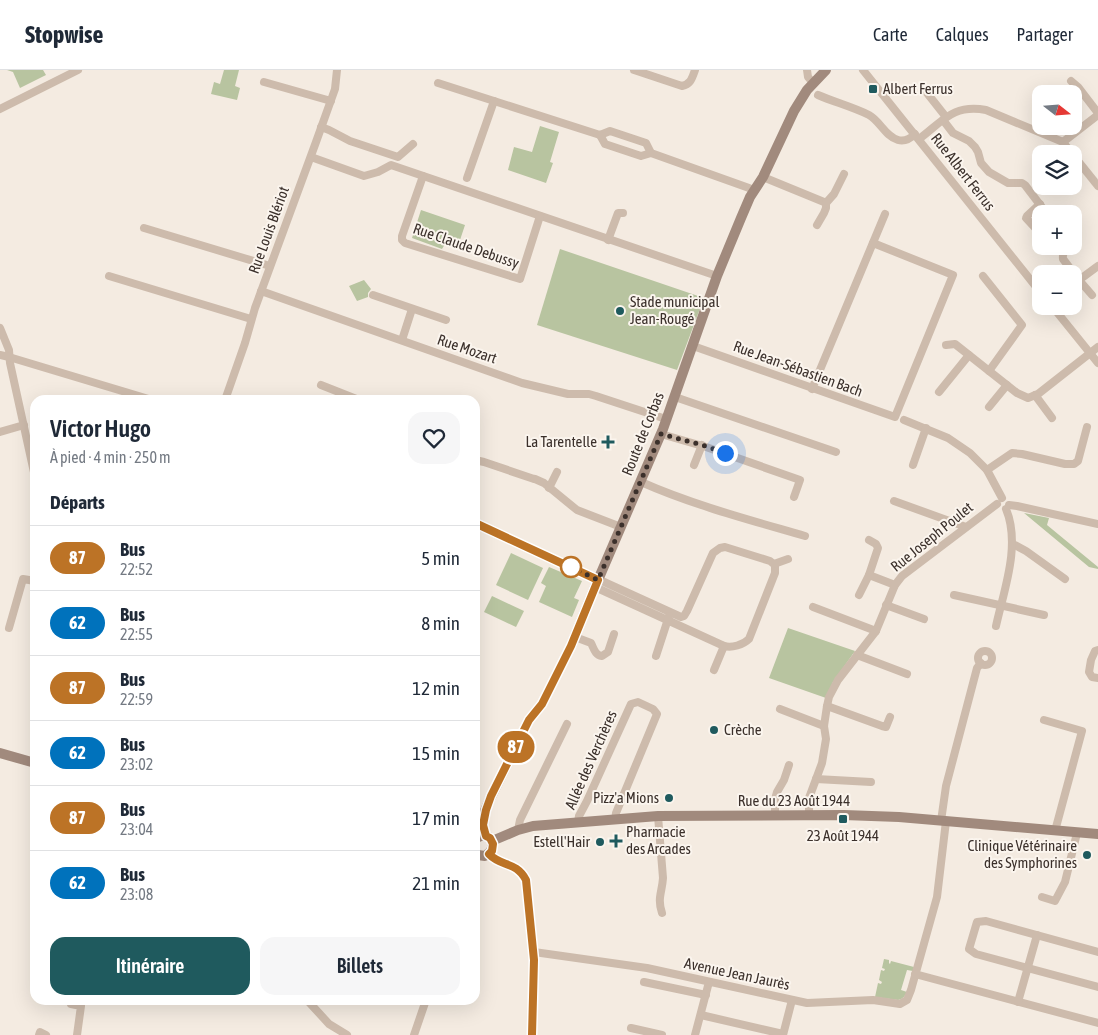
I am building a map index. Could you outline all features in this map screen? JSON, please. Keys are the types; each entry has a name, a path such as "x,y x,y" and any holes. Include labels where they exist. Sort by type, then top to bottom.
{"street":[{"path":"0,109 78,70"},
{"name":"Rue Louis Blériot","path":"227,395 245,343 251,319 331,101 335,89 337,70"},
{"path":"634,70 682,86 690,83 695,70"},
{"path":"807,70 808,77 813,83"},
{"name":"Route de Corbas","path":"480,823 491,796 529,720 542,704 575,637 661,434 717,276 750,197 763,177 801,99 826,70"},
{"name":"Rue Albert Ferrus","path":"863,70 1032,282"},
{"path":"1063,142 1098,114 1078,87 1071,81"},
{"path":"264,82 331,101"},
{"path":"438,83 600,135 610,131 646,143 652,153"},
{"path":"927,93 953,133 969,141 975,147 981,163 989,172 1008,183 1022,183 1040,204"},
{"path":"818,95 870,116 888,135 904,141 917,136 953,112 979,109 986,110 1063,142 1065,145"},
{"path":"467,178 494,101"},
{"path":"321,127 350,141 398,157 413,144"},
{"path":"600,135 605,144 641,156 652,153 754,191"},
{"path":"311,157 364,176 378,172 391,165 717,276"},
{"path":"1082,166 1098,186"},
{"path":"818,225 826,208 826,203 834,194 844,174"},
{"name":"Rue Claude Debussy","path":"423,176 402,236 402,240 405,243 520,280 540,216"},
{"path":"763,177 826,203"},
{"path":"1032,211 1026,218 1032,224"},
{"path":"608,240 618,213 623,213"},
{"path":"812,389 885,214"},
{"path":"144,228 270,266"},
{"name":"Rue Jean-Sébastien Bach","path":"693,346 895,417 953,275 873,242"},
{"path":"1082,278 1098,266"},
{"path":"109,276 251,319"},
{"path":"983,276 1022,326 989,371"},
{"path":"1082,283 1092,295"},
{"name":"Rue Mozart","path":"261,291 522,382 568,394 590,394 666,419"},
{"path":"373,295 446,320"},
{"path":"402,340 412,309"},
{"path":"1059,315 1098,364"},
{"path":"0,328 9,350 30,453"},
{"path":"946,345 955,344 1017,393 1028,398 1038,394 1098,347"},
{"path":"0,355 135,395"},
{"path":"939,392 969,355"},
{"path":"321,385 345,395"},
{"path":"989,407 1007,385"},
{"path":"1035,396 1052,418"},
{"path":"675,397 836,452"},
{"path":"904,420 948,438 970,453 987,470 1001,509 1017,506 1098,524"},
{"path":"0,432 24,425"},
{"path":"987,470 1012,453 1064,464 1074,464 1078,461 1087,427"},
{"path":"913,465 926,428"},
{"path":"661,434 702,445 800,480 794,497"},
{"path":"694,465 702,445"},
{"path":"480,461 544,483 578,510 621,527"},
{"path":"550,488 557,472"},
{"path":"641,482 687,500 805,536"},
{"path":"894,501 966,527"},
{"name":"Rue Joseph Poulet","path":"809,815 809,798 822,763 826,740 824,726 827,706 833,688 876,631 895,585 902,576 999,501"},
{"path":"996,626 1013,544 1008,507"},
{"path":"480,526 596,584 669,616 728,647 743,644 749,640 774,573 774,564 770,561 720,548 713,553 686,615 681,617 669,616"},
{"path":"859,595 869,575 878,548 876,544 869,540"},
{"path":"1013,544 1065,579"},
{"path":"774,564 788,559"},
{"path":"869,575 895,585"},
{"path":"9,628 23,579 30,580"},
{"path":"954,595 1044,615"},
{"path":"886,605 924,620"},
{"path":"813,607 876,631"},
{"path":"656,656 669,616"},
{"path":"575,637 591,643 598,656 602,656 608,652 614,634"},
{"path":"714,670 724,646"},
{"path":"1098,650 1095,651 1091,660 1089,672 1092,677 1098,678"},
{"path":"857,655 907,674"},
{"name":"Avenue Jean Jaurès","path":"534,952 647,968 807,1003 873,1000 900,1004 907,1000 937,898 948,778 977,668 981,663"},
{"name":"Allée des Verchères","path":"578,822 578,816 587,801 631,704 638,702 653,709 657,714 616,813 615,820"},
{"path":"827,706 886,727 890,717"},
{"path":"780,709 824,726"},
{"path":"1044,720 1082,731 1055,831"},
{"path":"518,830 520,820 568,724"},
{"path":"0,753 30,762"},
{"path":"775,816 777,792 784,780 788,765"},
{"path":"816,779 870,782"},
{"name":"Route de Corbas","path":"480,854 493,848 483,825 486,810"},
{"name":"Rue du 23 Août 1944","path":"480,836 489,839 533,826 658,816 809,815 899,817 1098,834"},
{"path":"658,816 662,886 658,901 662,913"},
{"path":"1042,897 1055,901 1064,882 1077,833"},
{"path":"480,855 514,867 521,872 526,880 534,952 532,1035"},
{"path":"1097,949 986,921 977,922 969,948 976,954 1098,987"},
{"path":"1018,1002 1037,935"},
{"path":"915,974 1098,1023"},
{"path":"644,982 706,995"},
{"path":"695,1035 709,982"},
{"path":"701,1015 783,1035 792,1000"},
{"path":"76,1005 82,1006 77,1035"},
{"path":"311,1005 328,1024 347,1035"},
{"path":"414,1035 424,1005"},
{"path":"631,1028 662,1035"},
{"path":"39,1035 40,1032 46,1035"}],"green space":[{"path":"7,70 43,70 46,75 20,88 13,72"},
{"path":"224,70 239,70 235,86 240,88 237,100 211,94 214,82 220,84"},
{"path":"540,126 559,132 550,162 553,163 546,183 508,170 514,147 532,152"},
{"path":"421,210 465,225 457,249 445,244 442,249 412,238"},
{"name":"Stade municipal Jean-Rougé","path":"560,249 704,298 677,370 537,325"},
{"path":"364,280 371,289 368,297 357,301 349,286"},
{"path":"1024,513 1049,518 1047,525 1098,567 1098,569 1089,567"},
{"path":"511,553 543,568 528,600 496,585"},
{"path":"549,567 582,581 574,598 579,600 572,617 539,602 546,586 541,583"},
{"path":"492,596 524,611 516,627 484,612"},
{"path":"788,628 855,651 833,682 826,698 769,678"},
{"path":"884,959 889,960 890,964 891,961 914,967 913,971 907,970 901,990 907,992 900,1000 875,997 878,983 881,984 882,982 879,980 881,970 884,971 885,969 882,968"}],"bus line":[{"name":"87","path":"480,525 598,580 571,646 542,704 529,720 491,796 483,819 486,836 492,840 493,844 492,851 489,854 496,861 510,865 521,872 528,886 534,960 534,1019 532,1035"}],"place":[{"name":"Albert Ferrus","path":"873,89"},
{"name":"Stade municipal Jean-Rougé","path":"620,311"},
{"name":"La Tarentelle","path":"608,442"},
{"name":"Crèche","path":"714,730"},
{"name":"Pizz'a Mions","path":"669,798"},
{"name":"23 Août 1944","path":"843,819"},
{"name":"Pharmacie des Arcades","path":"616,841"},
{"name":"Estell'Hair","path":"600,842"},
{"name":"Clinique Vétérinaire des Symphorines","path":"1087,855"}],"route":[{"path":"571,567 598,580 661,434 725,453"}]}
